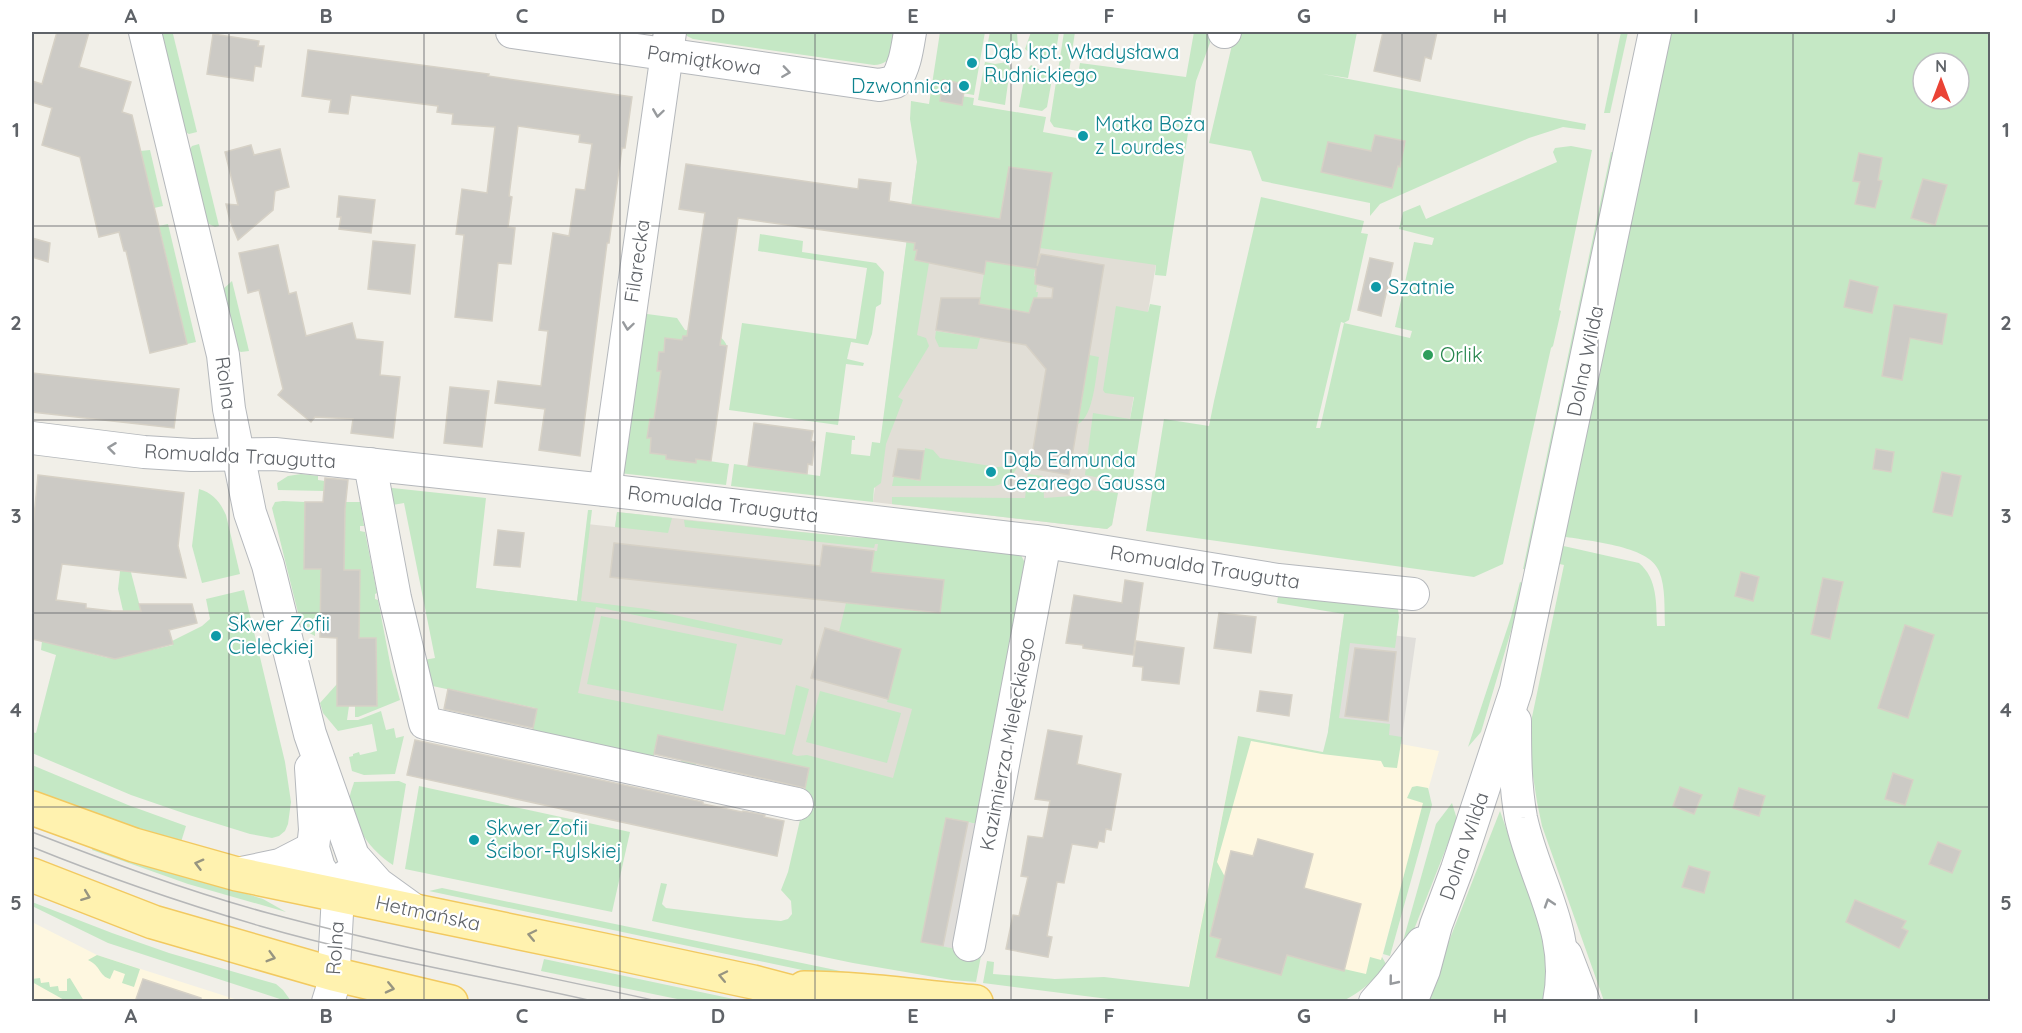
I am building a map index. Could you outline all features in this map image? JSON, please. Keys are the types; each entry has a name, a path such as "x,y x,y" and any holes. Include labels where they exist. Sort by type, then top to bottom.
{"main road":[{"name":"Hetmańska","path":"32,808 134,845 237,874 780,988 829,1002"},
{"path":"32,874 331,988 451,1002"},
{"path":"780,988 840,988 976,1002"}],"street":[{"name":"Rolna","path":"146,32 223,355 229,409 250,513 268,566 310,734 353,856 378,884 414,910"},
{"name":"Pamiątkowa","path":"513,32 668,43 879,85 895,82 902,71 910,32"},
{"name":"Dolna Wilda","path":"1411,1002 1424,970 1436,925 1457,869 1516,690 1655,32"},
{"name":"Filarecka","path":"605,490 668,43"},
{"name":"Romualda Traugutta","path":"32,438 144,452 192,455 275,454 605,490 1045,542 1278,580 1413,594"},
{"path":"370,464 395,598 425,723 797,804"},
{"name":"Kazimierza Mielęckiego","path":"969,945 1045,542"},
{"name":"Dolna Wilda","path":"1516,690 1515,771 1521,819 1559,935 1562,979 1559,1002"},
{"name":"Rolna","path":"310,734 315,830 313,848 319,868 338,895"},
{"path":"237,874 280,865 313,848"},
{"name":"Rolna","path":"331,988 338,895 353,856"},
{"path":"1375,1002 1436,925"},
{"path":"1559,935 1584,1002"}],"shaded area":[{"path":"917,162 1173,164 1112,525 1107,529 873,502"},
{"path":"617,512 849,537 1012,570 969,792 700,745 465,692 476,588 577,601 587,524 615,527"},
{"path":"1342,629 1416,638 1401,744 1328,732"},
{"path":"1238,736 1323,752 1401,744 1439,751 1373,983 1290,1002 1188,989"},
{"path":"946,818 983,825 959,950 921,942"},
{"path":"32,922 97,955 241,1001 32,1001"}],"green space":[{"path":"160,32 173,34 197,132 189,134 183,131"},
{"path":"684,32 897,32 892,54 885,62 874,65 693,39"},
{"path":"940,32 985,32 974,95 962,93 965,83 948,83 944,80 940,101 957,102 961,105 961,96 974,98 973,105 1046,117 1043,132 1082,139 1085,136 1084,132 1054,127 1050,121 1056,82 1076,85 1080,63 1186,77 1194,32 1214,32 1196,81 1166,276 1155,275 1156,265 1040,248 1052,173 1009,167 1000,219 921,206 914,249 917,250 915,260 929,263 917,335 926,338 929,346 898,397 903,400 886,444 881,483 874,488 873,502 731,486 734,464 820,476 826,432 855,436 855,440 852,440 851,454 870,456 872,442 880,443 917,162 910,119 911,101 929,104"},
{"path":"990,32 1017,32 1018,48 1008,54 997,48 987,47"},
{"path":"1031,32 1059,32 1055,58 1044,56 1032,58 1025,49"},
{"path":"1064,32 1075,32 1068,79 1057,77"},
{"path":"1235,32 1357,32 1348,78 1322,74 1586,124 1585,130 1563,127 1529,138 1380,204 1370,216 1370,203 1262,181 1251,151 1209,143"},
{"path":"1621,32 1628,32 1610,113 1604,113"},
{"path":"1668,32 1990,32 1990,1001 1604,1001 1542,826 1531,763 1532,717 1564,565 1555,563 1559,545 1639,563 1650,576 1653,584 1657,626 1665,626 1664,591 1659,571 1653,562 1630,550 1600,542 1561,536"},
{"path":"985,62 995,64 1007,62 1014,72 1008,83 1005,105 978,100"},
{"path":"1031,65 1042,71 1053,73 1047,107 1042,111 1019,107 1023,85 1021,73"},
{"path":"199,144 219,226 215,227 205,222 188,152 192,146"},
{"path":"1571,146 1592,150 1559,310 1561,311 1503,564 1474,577 1146,531 1164,419 1209,426 1261,197 1364,221 1361,233 1368,234 1349,320 1344,323 1410,338 1412,331 1395,327 1414,242 1432,245 1434,238 1399,229 1403,212 1420,205 1426,219 1557,162 1553,152 1555,148","holes":["1341,322 1344,323 1320,428 1316,428"]},
{"path":"150,150 163,206 154,208 140,151"},
{"path":"1611,152 1616,153 1528,570 1523,569"},
{"path":"168,224 196,342 187,344 159,226"},
{"path":"760,234 803,241 802,252 876,263 884,272 881,304 876,307 868,345 851,342 847,359 864,363 863,366 846,364 838,425 729,410 742,323 856,339 867,268 758,251"},
{"path":"986,261 1035,269 1039,314 979,304"},
{"path":"232,281 249,351 241,352 235,349 221,291"},
{"path":"1150,304 1161,306 1132,484 1085,475 1093,413 1130,419 1134,397 1105,393 1103,390 1116,306 1148,312"},
{"path":"647,314 677,318 685,330 715,334 727,346 712,344 712,340 683,336 682,340 665,338 664,352 659,352 657,370 661,371 654,419 650,419 650,453 666,455 666,459 695,463 696,459 729,464 726,485 619,473 639,323"},
{"path":"936,331 980,338 977,349 939,347 935,338"},
{"path":"1089,355 1099,357 1095,383 1088,413 1078,424"},
{"path":"925,448 933,450 940,458 1017,468 1008,480 994,486 892,486 894,476 920,481"},
{"path":"301,474 318,476 318,480 325,481 324,491 278,490 277,483 288,476"},
{"path":"1028,474 1043,476 1044,498 1072,496 1087,490 1118,493 1112,525 1107,529 892,504 892,497 1025,498"},
{"path":"383,487 486,498 476,588 577,601 588,510 592,510 581,601 647,609 783,639 781,645 596,607 578,693 785,735 796,685 809,689 792,754 807,755 893,778 912,709 887,702 901,649 839,632 846,603 939,613 944,580 871,572 874,551 877,551 878,544 875,544 874,548 685,527 684,520 849,537 891,539 1021,555 1025,563 983,825 946,818 921,942 976,953 992,898 976,982 853,963 652,921 661,883 667,884 662,904 666,908 746,918 781,921 788,919 792,914 791,901 781,890 788,872 806,794 809,768 700,745 695,769 680,766 686,742 658,736 653,760 532,733 536,708 423,684 418,661 435,658 404,503 387,506"},
{"path":"199,489 216,499 226,515 240,574 202,583 192,546"},
{"path":"275,502 305,502 304,569 321,569 320,625 315,626 315,636 302,629 272,508"},
{"path":"345,502 360,502 364,526 360,526 360,531 365,532 377,593 375,599 378,600 391,668 400,700 358,717 355,717 355,706 377,706 376,639 359,638 360,570 344,570"},
{"path":"617,512 672,518 668,533 615,527"},
{"path":"126,553 141,611 124,615 118,589 122,554"},
{"path":"1520,582 1525,584 1481,732 1468,747 1511,617"},
{"path":"1279,589 1397,602 1399,617 1395,648 1350,643 1339,718 1390,724 1389,735 1402,737 1397,768 1384,767 1381,761 1322,754 1251,741 1217,862 1225,877 1210,935 1221,939 1216,957 1281,975 1287,955 1366,974 1370,957 1381,960 1382,957 1386,964 1372,981 1343,1001 1132,1002 983,983 987,961 994,962 993,974 1055,979 1104,977 1189,987 1238,736 1323,752 1328,732 1344,614 1277,603"},
{"name":"Skwer Zofii Cieleckiej","path":"244,590 285,762 291,802 288,824 279,836 272,838 250,834 189,815 131,795 32,753 32,732 36,733 56,655 41,650 42,641 108,658 173,645 172,641 202,626 210,619 206,599"},
{"path":"601,616 737,644 723,711 587,684"},
{"path":"337,684 337,706 349,706 347,720 358,720 381,711 386,730 394,728 396,738 404,736 395,774 364,775 352,771 349,757 359,752 360,755 377,751 372,724 338,731 323,713 320,703"},
{"path":"820,691 901,713 887,763 806,742"},
{"path":"32,765 128,805 186,826 181,842 121,823 32,790"},
{"path":"399,781 406,784 393,865 377,853 364,837 355,819 350,798 354,782"},
{"path":"419,786 630,832 612,912 405,869"},
{"path":"1412,787 1428,788 1432,805 1390,956 1383,954 1423,803 1407,798"},
{"path":"1452,803 1456,823 1413,932 1396,966 1436,824"},
{"path":"1500,811 1549,949 1546,1001 1425,1002"},
{"path":"93,847 263,899 286,912 188,884 92,850"},
{"path":"442,888 891,980 826,975 429,891"},
{"path":"32,902 169,953 276,984 291,1001 108,943 32,906"},
{"path":"97,955 140,969 134,987 122,983 125,974 114,970 110,979 104,976 88,960"},
{"path":"544,959 743,1001 687,1001 541,971"},
{"path":"40,978 41,983 49,982 50,987 58,986 59,991 67,991 67,979 70,978 84,1001 66,1001 32,982 32,979"}],"building":[{"path":"57,32 89,32 79,67 131,82 122,112 132,115 187,344 150,353 126,251 124,251 119,232 99,237 80,157 42,145 52,108 32,102 32,81 42,84"},
{"path":"1383,32 1437,32 1431,59 1425,57 1420,81 1374,71"},
{"path":"213,34 259,41 258,46 264,46 261,67 255,66 253,81 207,74"},
{"path":"308,50 489,74 488,76 632,97 625,148 622,148 609,243 607,243 580,456 539,450 545,409 495,403 498,381 541,386 548,331 539,330 553,233 569,236 576,189 585,190 592,144 579,142 580,135 518,126 509,196 512,197 508,227 515,228 511,264 498,263 492,321 455,317 464,235 456,234 462,189 487,193 495,127 452,124 453,114 437,112 438,106 351,95 348,114 329,112 331,100 302,96"},
{"path":"943,80 965,84 962,105 940,101"},
{"path":"1375,135 1405,141 1400,167 1398,166 1392,188 1321,172 1328,142 1371,151"},
{"path":"251,145 254,155 280,149 289,187 275,191 273,210 238,240 226,204 238,205 225,152"},
{"path":"1859,153 1882,158 1878,180 1882,181 1875,208 1855,204 1860,182 1853,181"},
{"path":"686,164 858,189 859,179 891,183 889,201 1000,219 1009,167 1052,173 1037,266 1041,254 1104,265 1069,475 1030,468 1046,369 1026,345 936,330 941,298 980,298 979,304 1029,313 1034,298 1052,298 1053,288 1035,284 1036,269 986,261 984,274 915,260 917,250 914,250 915,243 738,218 720,345 727,346 711,461 696,459 696,463 666,459 666,455 650,453 651,438 647,438 650,419 654,419 661,371 657,371 659,352 664,352 665,338 682,340 683,336 687,336 705,213 679,209"},
{"path":"1923,179 1947,185 1935,225 1911,218"},
{"path":"339,196 375,200 371,233 339,229 341,217 337,217"},
{"path":"32,238 50,243 48,262 32,257"},
{"path":"373,241 415,245 410,294 368,289"},
{"path":"278,245 289,294 296,292 306,336 352,323 356,339 383,342 380,375 400,377 393,438 351,433 353,419 315,417 311,422 278,395 283,389 259,290 248,293 239,253"},
{"name":"Szatnie","path":"1370,258 1393,263 1381,316 1358,310"},
{"path":"1850,280 1878,287 1872,313 1844,307"},
{"path":"1894,305 1947,314 1942,344 1910,338 1902,380 1882,376"},
{"path":"32,373 179,389 174,428 32,412"},
{"path":"450,387 489,391 482,447 444,443"},
{"path":"754,423 813,431 811,441 815,442 812,465 808,464 807,474 748,466"},
{"path":"898,449 924,451 920,480 893,476"},
{"path":"1876,449 1894,452 1891,472 1873,469"},
{"path":"1942,472 1961,476 1952,516 1933,512"},
{"path":"38,475 184,493 178,546 186,578 62,564 56,600 86,604 86,608 112,611 141,611 139,604 192,604 197,623 169,630 173,644 115,659 32,639 32,538"},
{"path":"325,478 348,480 344,570 360,570 359,638 376,638 377,706 337,706 337,638 320,637 321,569 304,569 305,502 323,502"},
{"path":"498,530 524,533 520,567 494,565"},
{"path":"614,543 820,566 823,545 874,551 871,572 944,580 940,613 610,577"},
{"path":"1741,572 1759,577 1753,601 1735,596"},
{"path":"1823,578 1843,582 1830,639 1811,634"},
{"path":"1125,580 1143,583 1133,655 1083,648 1083,645 1066,643 1074,595 1122,603"},
{"path":"1219,613 1256,617 1251,653 1214,648"},
{"path":"1905,625 1934,635 1908,718 1878,708"},
{"path":"825,628 901,649 888,699 811,678"},
{"path":"1136,641 1184,648 1179,684 1142,680 1143,667 1133,666"},
{"path":"1355,648 1396,652 1388,721 1345,716"},
{"path":"448,689 537,709 533,728 444,709"},
{"path":"1260,691 1292,695 1289,716 1257,711"},
{"path":"1048,730 1082,736 1077,764 1121,774 1111,830 1106,829 1104,842 1099,841 1097,848 1072,844 1064,883 1057,882 1047,936 1052,937 1048,957 1006,949 1013,915 1019,916 1028,877 1021,876 1028,836 1043,838 1050,801 1035,799"},
{"path":"658,735 809,768 805,788 654,754"},
{"path":"415,740 784,821 777,856 407,775"},
{"path":"1893,773 1913,780 1905,805 1885,799"},
{"path":"1680,787 1702,795 1694,814 1673,806"},
{"path":"1739,788 1765,796 1759,816 1733,808"},
{"path":"946,818 968,822 943,946 921,942"},
{"path":"1258,839 1313,854 1304,888 1361,904 1344,971 1287,955 1281,975 1216,957 1221,939 1210,936 1231,851 1253,856"},
{"path":"1938,842 1961,851 1952,873 1929,864"},
{"path":"1689,866 1710,872 1704,893 1682,887"},
{"path":"1855,900 1906,921 1902,928 1908,931 1899,948 1846,922"},
{"path":"143,979 201,998 201,1002 135,1002"}],"tram line":[{"path":"32,832 148,876 268,913 415,949 662,1002"},
{"path":"32,847 173,899 260,926 385,957 597,1002"}],"place":[{"name":"Dąb kpt. Władysława Rudnickiego","path":"972,63"},
{"name":"Dzwonnica","path":"964,86"},
{"name":"Matka Boża z Lourdes","path":"1083,136"},
{"name":"Szatnie","path":"1376,287"},
{"name":"Orlik","path":"1428,355"},
{"name":"Dąb Edmunda Cezarego Gaussa","path":"991,472"},
{"name":"Skwer Zofii Cieleckiej","path":"216,636"},
{"name":"Skwer Zofii Ścibor-Rylskiej","path":"474,840"}]}
